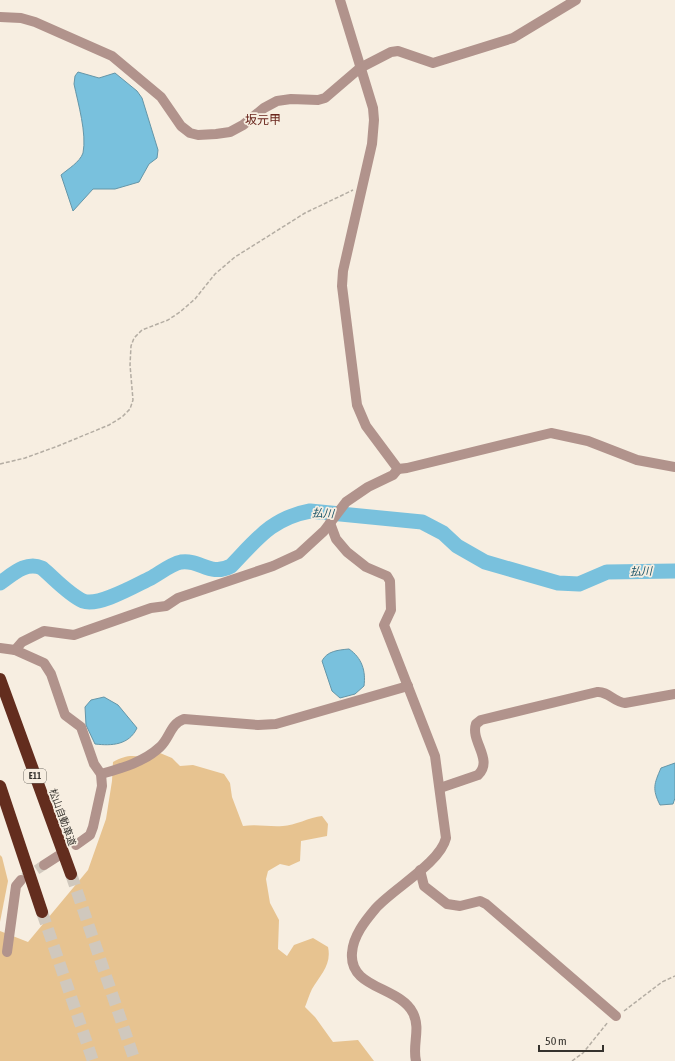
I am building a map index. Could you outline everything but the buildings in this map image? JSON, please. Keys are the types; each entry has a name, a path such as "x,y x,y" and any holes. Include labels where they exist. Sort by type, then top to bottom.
{"highway":[{"name":"松山自動車道","path":"0,679 71,874"},
{"path":"0,786 42,912"}],"street":[{"path":"340,0 373,108 374,120 372,144 343,271 342,286 344,310 357,405 361,417 398,469"},
{"path":"0,17 22,18 35,22 112,56 161,97 181,126 190,133 198,135 230,132 243,125 264,108 278,101 291,99 318,100 325,98 360,68 391,52 398,51 433,63 505,41 520,35 576,0"},
{"path":"15,650 22,642 44,631 74,635 151,608 166,606 178,598 273,566 299,554 314,541 346,502 368,487 393,475 398,469 551,433 588,441 637,460 675,466"},
{"path":"330,522 336,539 350,555 366,567 387,576 390,580 391,610 384,625 435,756 446,838 444,846 420,870 377,907 364,922 354,942 351,959 356,974 400,999 414,1014 417,1034 414,1045 416,1061"},
{"path":"1,649 15,650 44,663 51,674 65,715 81,727 94,764 101,774 102,786 93,827 90,835 76,845"},
{"path":"101,774 128,766 149,755 161,746 175,725 184,719 258,725 276,724 408,686"},
{"path":"440,788 478,775 482,772 484,763 483,756 475,730 477,722 481,720 597,692 601,692 625,703 675,694"},
{"path":"44,865 58,856"},
{"path":"420,870 424,886 442,901 452,906 480,901 486,904 616,1016"},
{"path":"7,952 16,886 21,880"}],"path":[{"path":"0,464 25,458 51,449 109,425 122,417 130,409 133,400 130,365 131,346 134,338 142,330 168,320 180,312 195,299 215,274 235,257 305,214 362,185"}],"shaded area":[{"path":"160,753 172,758 180,766 193,765 224,774 230,783 232,797 243,826 287,826 322,816 328,824 327,836 301,841 300,861 289,866 280,864 268,871 266,879 270,903 279,920 278,949 287,956 294,945 313,938 328,947 329,953 327,965 312,989 305,1007 315,1017 333,1042 358,1040 374,1061 0,1061 0,931 28,942 88,870 106,819 112,781 113,762 127,756 150,759"},
{"path":"0,855 2,857 8,881 0,922"}],"water":[{"path":"78,72 99,78 115,73 137,91 142,98 158,150 157,158 149,164 139,182 115,189 93,189 73,211 61,175 77,162 83,153 83,128 74,84 75,76"},
{"path":"349,649 357,656 362,665 364,670 364,686 355,694 340,698 332,691 322,661 330,653"},
{"path":"104,697 118,705 137,728 134,734 125,741 108,745 95,744 86,725 85,707 91,700"},
{"path":"675,763 675,798 673,804 660,805 655,790 657,778 661,768"}],"waterway":[{"name":"払川","path":"0,583 25,567 36,566 42,568 77,598 83,601 98,601 127,590 177,563 188,562 211,569 224,569 231,566 257,539 275,524 297,514 310,511 422,522 443,533 457,546 485,562 558,583 579,584 607,572 675,571"}],"tunnel":[{"path":"24,878 44,865"},
{"path":"71,874 135,1061"},
{"path":"42,912 93,1061"}],"district":[{"name":"坂元甲","path":"263,120"}]}
